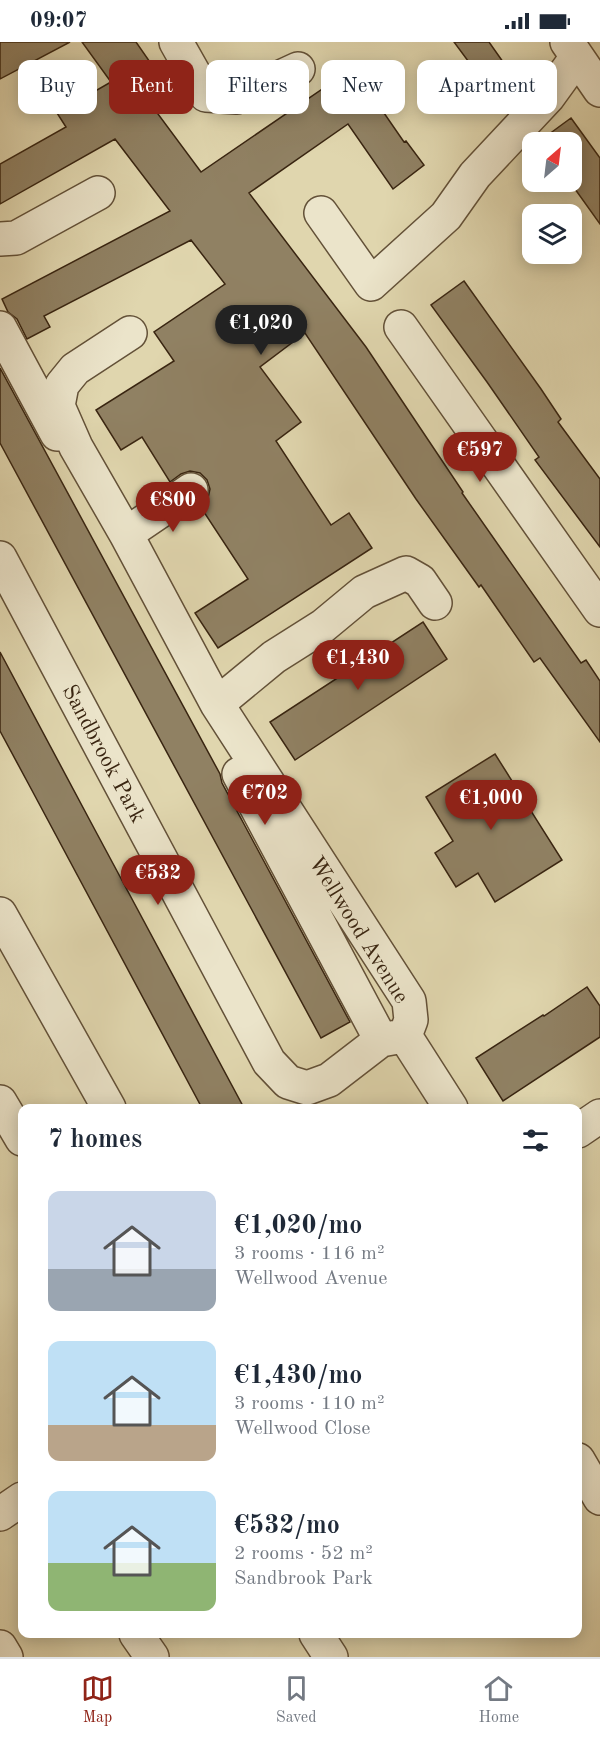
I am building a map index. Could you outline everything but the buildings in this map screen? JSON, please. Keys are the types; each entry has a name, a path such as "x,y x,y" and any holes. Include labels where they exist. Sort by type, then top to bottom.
{"street":[{"path":"176,42 206,95"},
{"path":"321,213 371,284 446,216 475,175 548,97 572,50 600,90"},
{"path":"0,239 15,237 98,193"},
{"path":"401,327 600,610"},
{"name":"Wellwood Avenue","path":"130,333 75,369 62,385 58,406 76,447 218,704 410,1001 411,1020 393,1038 448,1104"},
{"path":"5,349 393,1038"},
{"path":"126,534 191,490"},
{"name":"Sandbrook Park","path":"0,558 269,1062 288,1082 307,1088 329,1080 393,1038"},
{"path":"218,704 274,657 323,626 364,592 406,573 420,581 435,603"},
{"path":"0,914 107,1104"},
{"path":"0,1102 18,1132"},
{"path":"582,1128 600,1116"},
{"path":"582,1467 600,1498"},
{"path":"0,1514 18,1502"},
{"path":"139,1638 152,1657"},
{"path":"319,1638 331,1657"},
{"path":"0,1647 6,1657"}]}
